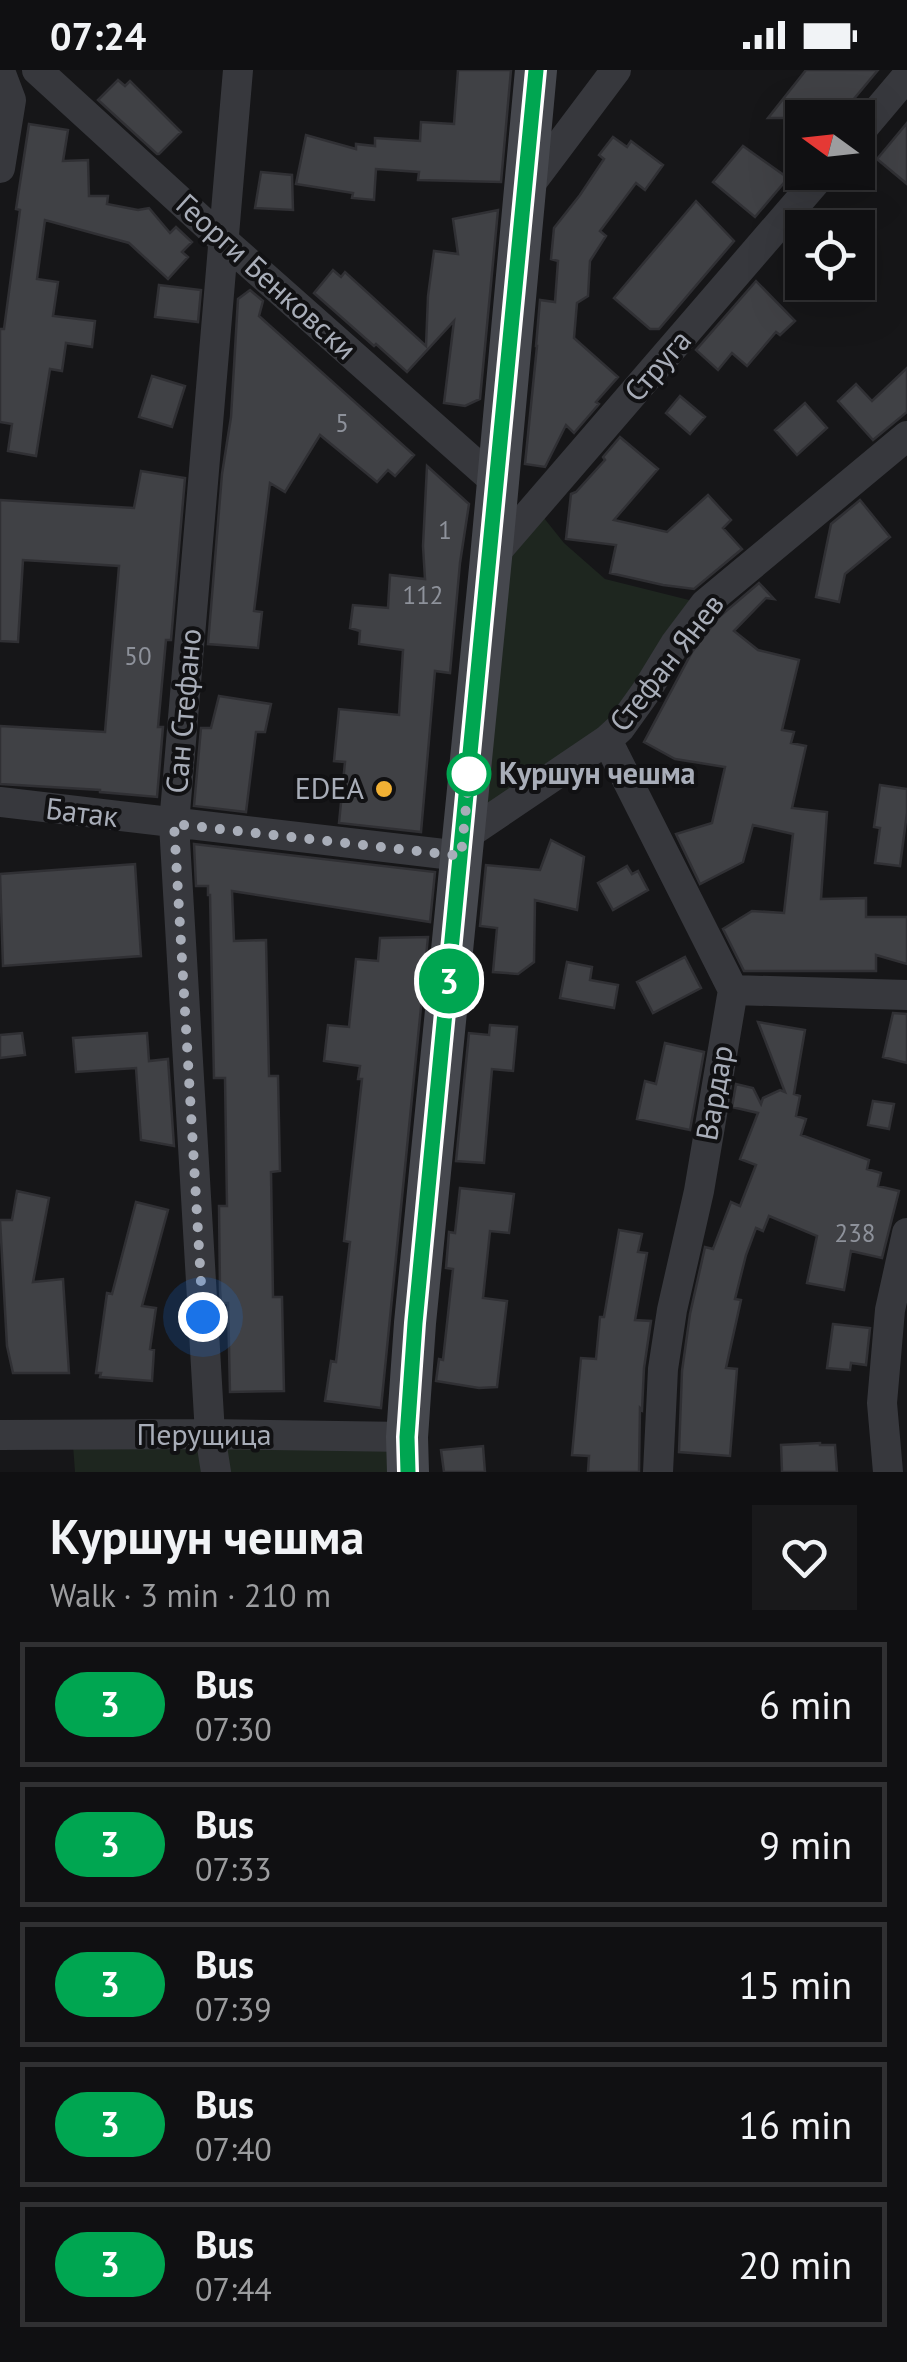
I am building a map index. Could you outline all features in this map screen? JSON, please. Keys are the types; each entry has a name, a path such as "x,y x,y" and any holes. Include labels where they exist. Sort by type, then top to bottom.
{"street":[{"name":"Георги Бенковски","path":"36,70 496,483"},
{"name":"Сан Стефано","path":"216,1472 210,1434 174,824 238,70"},
{"path":"408,1454 415,1323 536,70"},
{"path":"524,192 616,70"},
{"path":"0,71 11,100 0,168"},
{"path":"875,114 907,76"},
{"name":"Струга","path":"490,558 808,190"},
{"name":"Стефан Янев","path":"462,847 620,728 706,604 907,436"},
{"path":"607,740 733,990 907,995"},
{"name":"Батак","path":"0,802 174,824 462,847"},
{"name":"Вардар","path":"658,1472 663,1369 672,1310 699,1190 733,990"},
{"path":"888,1472 882,1403 890,1310 907,1233"},
{"name":"Перущица","path":"0,1435 210,1434 408,1454"}],"shaded area":[{"name":"Куршун чешма","path":"536,508 564,543 605,579 705,604 645,693 463,838 491,558"},
{"path":"73,1445 398,1447 400,1472 75,1472"}],"building":[{"path":"458,70 511,70 501,182 418,180 419,172 376,169 374,200 296,184 306,135 356,149 356,144 375,146 375,138 420,141 421,122 454,124"},
{"path":"806,70 878,70 853,100 785,100 785,118 768,118"},
{"path":"118,80 125,86 130,81 181,132 159,154 98,100"},
{"path":"907,123 907,184 877,159"},
{"path":"29,124 68,130 63,161 88,160 89,196 108,196 107,204 138,210 149,208 170,233 176,227 192,242 182,252 188,257 168,279 129,243 45,220 37,279 58,282 53,316 95,321 92,347 66,343 62,371 50,369 36,456 8,451 12,424 0,422 0,329 4,329"},
{"path":"613,137 627,147 631,141 663,165 645,190 636,183 600,231 606,236 590,261 588,296 577,303 574,338 618,377 574,433 566,425 545,467 525,464 540,300 555,302 558,261 551,259 554,228 604,159 599,155"},
{"path":"743,146 785,176 785,182 755,217 713,182"},
{"path":"261,172 292,175 293,210 255,208"},
{"path":"696,201 734,241 659,329 650,329 614,298"},
{"path":"498,210 480,399 465,406 444,403 454,321 407,372 314,293 333,270 341,277 345,272 426,346 434,251 458,254 453,219"},
{"path":"756,281 795,321 780,335 776,332 747,366 732,353 718,370 696,350"},
{"path":"159,285 201,290 198,322 155,317"},
{"path":"250,290 263,301 259,316 414,455 395,476 388,470 377,482 320,435 285,492 270,483 254,611 262,612 258,648 208,644 222,474 231,417 238,299"},
{"path":"907,368 907,412 873,440 838,401 856,384 872,401"},
{"path":"152,376 185,386 172,427 139,417"},
{"path":"680,396 705,417 690,434 666,413"},
{"path":"805,403 827,428 797,455 775,430"},
{"path":"620,437 658,469 614,520 667,532 708,495 731,520 723,528 742,549 694,589 610,573 616,545 566,539 571,494 605,460 603,457"},
{"path":"427,466 469,504 450,673 435,671 421,832 339,823 345,762 334,761 339,709 399,715 403,650 359,644 360,631 350,628 353,605 388,608 390,575 425,579"},
{"path":"141,471 185,478 171,640 166,640 158,727 163,727 157,797 0,784 0,726 105,732 119,566 23,560 18,642 0,641 0,500 134,508"},
{"path":"860,500 890,537 845,574 839,602 816,597 831,524"},
{"path":"759,583 774,599 766,598 734,631 758,650 799,660 782,730 794,732 791,743 806,746 792,808 827,812 821,899 866,898 866,917 907,917 907,964 876,955 876,971 744,971 723,929 752,911 784,913 793,834 753,825 743,862 700,884 676,834 712,823 725,767 675,759 644,742 692,652 719,617"},
{"path":"219,696 271,704 265,732 256,732 246,812 194,806 201,728 211,728"},
{"path":"880,785 907,789 900,866 875,863 880,828 874,827"},
{"path":"551,840 584,857 577,910 535,900 534,962 518,974 493,972 497,928 480,926 486,865 540,870"},
{"path":"194,844 435,872 430,922 232,891 234,941 266,940 269,1076 278,1076 280,1171 271,1172 273,1297 282,1297 284,1391 230,1392 228,1303 221,1303 220,1290 219,1206 227,1206 225,1078 214,1078 210,895 208,886 196,886"},
{"path":"135,864 141,956 3,966 0,874"},
{"path":"627,866 632,874 638,871 648,890 613,910 598,883"},
{"path":"428,937 381,1408 325,1401 331,1361 336,1362 350,1242 344,1241 362,1079 358,1079 360,1066 324,1061 328,1025 349,1027 356,959 378,961 380,938"},
{"path":"685,957 701,988 653,1013 637,982"},
{"path":"567,962 592,967 590,980 618,985 614,1008 560,998"},
{"path":"893,1013 907,1014 907,1063 883,1057"},
{"path":"758,1022 805,1030 794,1094 800,1096 796,1116 806,1119 801,1135 869,1160 867,1169 881,1173 878,1186 899,1191 882,1258 851,1251 844,1290 807,1283 817,1236 769,1216 763,1231 756,1228 735,1299 741,1300 726,1368 737,1369 730,1456 679,1452 682,1371 705,1247 713,1249 731,1202 740,1206 756,1165 740,1159 758,1113 732,1107 736,1084 753,1088 761,1104 763,1098 780,1090 785,1092"},
{"path":"490,1025 517,1027 513,1071 492,1069 484,1163 456,1161 469,1033 489,1035"},
{"path":"22,1033 25,1055 0,1058 0,1035"},
{"path":"147,1033 149,1061 168,1059 174,1146 141,1140 136,1068 76,1072 73,1038"},
{"path":"665,1043 704,1052 690,1130 637,1119 645,1081 656,1084"},
{"path":"873,1101 894,1104 889,1129 868,1125"},
{"path":"460,1188 514,1194 509,1233 490,1231 483,1298 507,1301 497,1387 436,1381 439,1359 443,1360 453,1269 446,1268 449,1232 455,1233"},
{"path":"17,1191 49,1198 33,1282 63,1279 69,1373 13,1373 7,1346 0,1220 12,1220"},
{"path":"136,1202 168,1210 142,1306 156,1308 150,1349 154,1350 152,1381 100,1377 101,1373 96,1373 107,1293 112,1294"},
{"path":"619,1230 642,1234 638,1252 647,1253 635,1320 651,1321 640,1408 639,1472 588,1472 589,1456 572,1455 581,1358 596,1359 600,1317 604,1317"},
{"path":"833,1324 870,1328 866,1365 851,1363 850,1370 827,1368"},
{"path":"781,1445 835,1445 837,1472 782,1472"},
{"path":"483,1446 485,1472 444,1472 441,1450"}],"bus line":[{"name":"3","path":"408,1472 415,1323 536,70"}],"place":[{"name":"Куршун чешма","path":"469,774"},
{"name":"EDEA","path":"384,789"}],"route":[{"path":"203,1317 174,824 461,856 470,768 469,774"}]}
